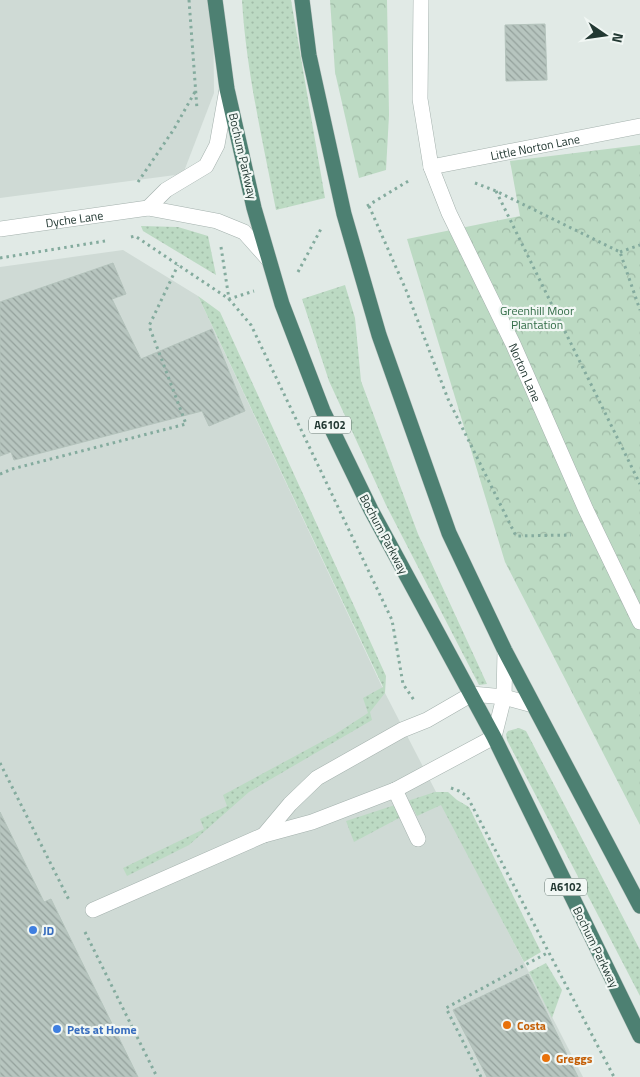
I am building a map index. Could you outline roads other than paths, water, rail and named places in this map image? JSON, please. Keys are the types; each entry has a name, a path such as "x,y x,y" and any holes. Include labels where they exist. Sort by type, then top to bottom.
{"highway":[{"name":"Bochum Parkway","path":"215,0 228,89 254,208 282,304 323,411 371,510 494,737 640,1036"},
{"path":"302,0 309,55 338,192 380,335 449,533 505,651 640,906"}],"street":[{"name":"Norton Lane","path":"421,0 420,99 431,167 450,213 513,344 598,535 640,622"},
{"path":"148,208 166,190 206,166 217,145 228,89"},
{"name":"Little Norton Lane","path":"431,167 640,126"},
{"name":"Dyche Lane","path":"0,229 148,208 217,221 244,232 268,259"},
{"path":"92,910 264,835 312,822 395,790 494,737 504,697 505,651"},
{"path":"264,835 290,804 317,778 402,730 427,720 472,694 504,697 533,705"},
{"path":"395,790 418,839"}],"place":[{"name":"JD","path":"33,930"},
{"name":"Costa","path":"507,1025"},
{"name":"Pets at Home","path":"57,1029"},
{"name":"Greggs","path":"546,1058"}],"park label":[{"name":"Greenhill Moor Plantation","path":"537,317"}]}
